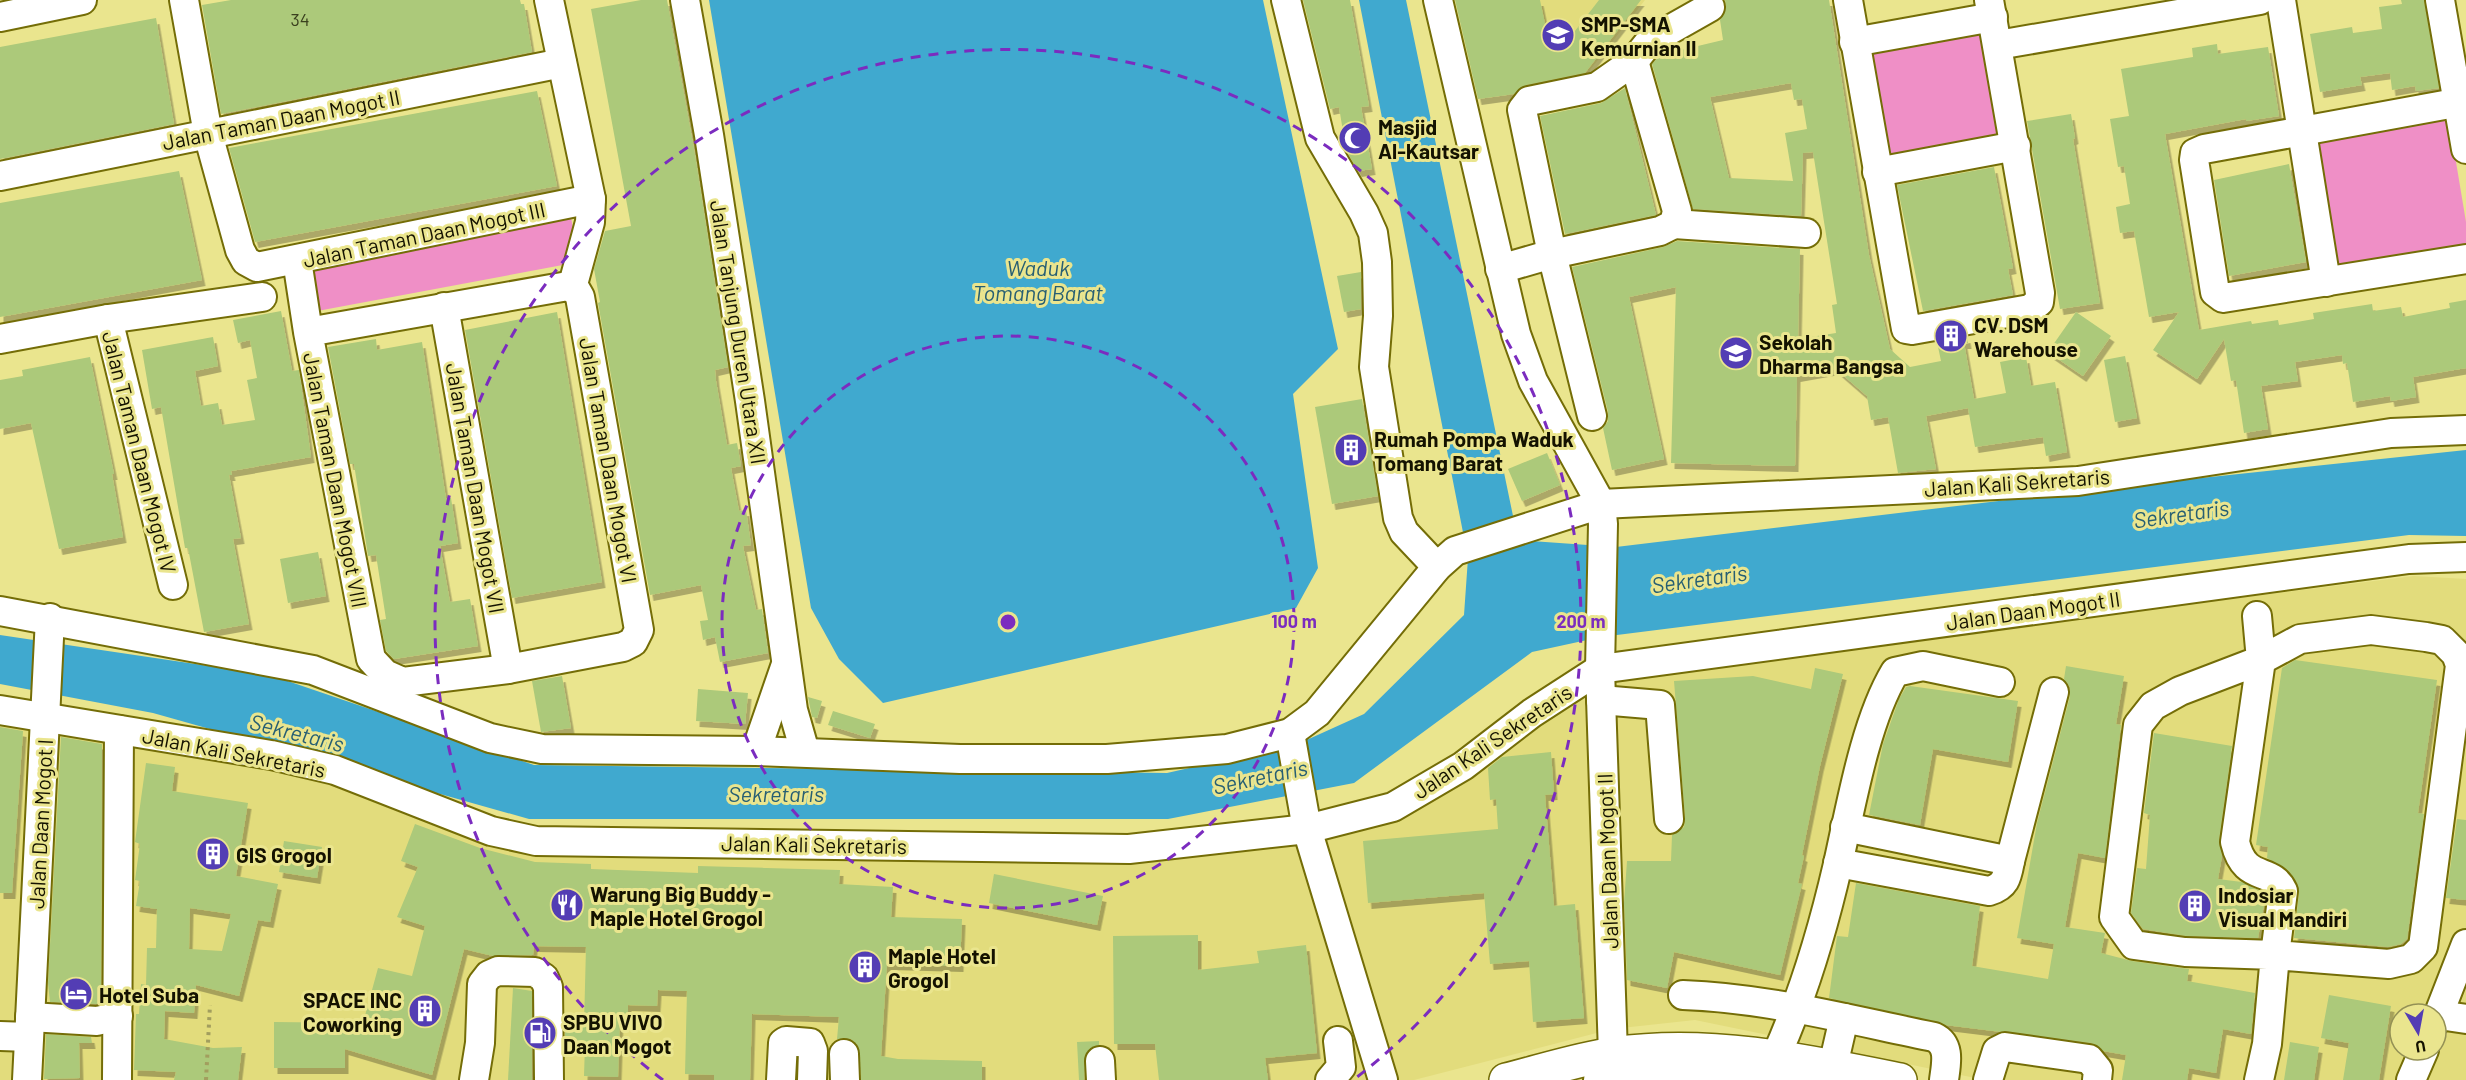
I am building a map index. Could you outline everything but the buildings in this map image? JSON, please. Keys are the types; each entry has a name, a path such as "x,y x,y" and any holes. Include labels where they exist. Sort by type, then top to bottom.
{"highway":[{"path":"1506,1080 1606,1067 1683,1049 1776,1056 1823,1073 1900,1080"}],"street":[{"path":"0,16 82,0"},
{"path":"184,0 208,134"},
{"path":"308,332 444,307 574,289 590,222 591,199 549,0"},
{"name":"Jalan Tanjung Duren Utara XII","path":"685,0 709,135 774,557 793,710 805,752"},
{"path":"0,611 49,627 313,670 490,738 513,744 583,751 756,750 960,759 1107,759 1227,749 1290,735 1317,713 1446,559 1404,532 1398,518 1374,367 1378,316 1377,262 1373,233 1364,213 1320,138 1286,0"},
{"path":"1438,0 1516,334 1533,381 1602,514"},
{"path":"1848,0 1854,42 1906,329 1916,330 2030,309 2039,302 2040,293 1991,9 1854,42"},
{"path":"1998,45 2127,10 2260,0"},
{"path":"2281,0 2304,132 2326,282"},
{"path":"2440,0 2462,101 2466,148"},
{"path":"1592,416 1552,254 1522,110 1529,101 1597,87 1634,61 1650,41 1710,7"},
{"path":"1634,61 1677,211 1674,224"},
{"name":"Jalan Taman Daan Mogot II","path":"0,176 562,63"},
{"path":"2462,101 2304,132 2204,148 2195,153 2194,160 2215,292 2219,296 2229,299 2466,259"},
{"name":"Jalan Taman Daan Mogot III","path":"208,134 240,250 246,261 257,267 591,199"},
{"path":"1877,172 2016,146"},
{"path":"1500,268 1552,254 1660,231 1674,224 1806,233"},
{"name":"Jalan Taman Daan Mogot VIII","path":"297,260 308,332 371,659 385,674 403,682 508,669"},
{"name":"Jalan Taman Daan Mogot VI","path":"508,669 623,647 633,642 639,630 580,297 574,289"},
{"path":"0,339 108,319 262,297"},
{"name":"Jalan Taman Daan Mogot VII","path":"444,307 508,669"},
{"name":"Jalan Taman Daan Mogot IV","path":"108,319 173,585"},
{"name":"Jalan Kali Sekretaris","path":"1446,559 1541,523 1602,514 2078,481 2391,433 2466,430"},
{"name":"Jalan Daan Mogot II","path":"1602,514 1599,660 1606,1067"},
{"name":"Jalan Daan Mogot II","path":"1599,660 2398,561 2466,557"},
{"path":"2257,616 2261,660 2235,842 2242,863 2257,874 2273,879 2283,891 2267,1044 2259,1080"},
{"name":"Jalan Daan Mogot I","path":"27,1080 49,627"},
{"path":"2371,630 2442,640 2456,654 2460,665 2423,947 2411,959 2389,964 2275,955 2185,952 2134,945 2114,916 2138,725 2153,705 2180,691 2261,660 2300,639 2371,630"},
{"name":"Jalan Kali Sekretaris","path":"0,710 45,712 118,730 271,755 335,770 491,831 536,841 1129,849 1307,829 1393,807 1463,766 1599,660"},
{"name":"Jalan Tanjung Duren Utara XII","path":"756,750 786,665"},
{"path":"1776,1056 1827,909 1845,827 1880,696 1895,672 1923,666 2000,682"},
{"path":"1838,863 1989,891 2000,888 2007,880 2054,692"},
{"path":"1601,700 1660,705 1669,819"},
{"path":"117,1080 107,1019 118,730"},
{"path":"1290,735 1307,829 1383,1080"},
{"path":"1845,827 2010,861"},
{"path":"2448,1014 2463,962"},
{"path":"474,1080 482,984 489,975 498,971 535,972 544,978 548,987 549,1080"},
{"path":"1683,995 1747,999 1794,1007 1937,1039 1947,1054 1944,1080"},
{"path":"1606,1067 1641,1071 1716,1067 1823,1073 1844,1018"},
{"path":"0,1036 30,1027 107,1019"},
{"path":"781,1080 783,1043 786,1041 810,1043 813,1051 812,1080"},
{"path":"1330,1080 1341,1067 1338,1041"},
{"path":"1988,1080 1997,1051 2006,1047 2089,1059 2098,1070 2097,1080"},
{"path":"2411,1080 2419,1062"}],"path":[{"path":"206,1080 210,1005"}],"shaded area":[{"name":"SMP-SMA Kemurnian II","path":"1492,0 1645,0 1590,70 1594,88 1511,102"},
{"path":"1990,20 2011,143 1878,168 1857,45"},
{"path":"2447,108 2466,222 2466,251 2338,270 2310,132"},
{"path":"569,207 578,254 568,264 312,312 301,254"},
{"path":"2414,576 2466,579 2466,1080 1985,1080 1695,1020 1612,1029 1414,1080 0,1080 0,714 276,758 403,814 543,852 1108,856 1389,814 1601,678"}],"water":[{"name":"Waduk Tomang Barat","path":"709,0 1263,0 1338,349 1293,394 1318,568 1296,608 883,703 839,659 811,608"},
{"name":"Sekretaris","path":"1359,0 1406,0 1518,540 1616,547 2098,489 2466,450 2466,536 2409,535 1601,637 1532,652 1354,783 1168,819 529,819 153,713 0,684 0,635 270,675 534,765 1167,773 1300,743 1364,714 1464,615 1468,558"}],"place":[{"name":"SMP-SMA Kemurnian II","path":"1558,35"},
{"name":"Masjid Al-Kautsar","path":"1355,138"},
{"name":"CV. DSM Warehouse","path":"1951,336"},
{"name":"Sekolah Dharma Bangsa","path":"1736,353"},
{"name":"Rumah Pompa Waduk Tomang Barat","path":"1351,450"},
{"name":"GIS Grogol","path":"213,854"},
{"name":"Warung Big Buddy - Maple Hotel Grogol","path":"567,905"},
{"name":"Indosiar Visual Mandiri","path":"2195,906"},
{"name":"Maple Hotel Grogol","path":"865,967"},
{"name":"Hotel Suba","path":"76,994"},
{"name":"SPACE INC Coworking","path":"425,1011"},
{"name":"SPBU VIVO Daan Mogot","path":"540,1033"}]}
